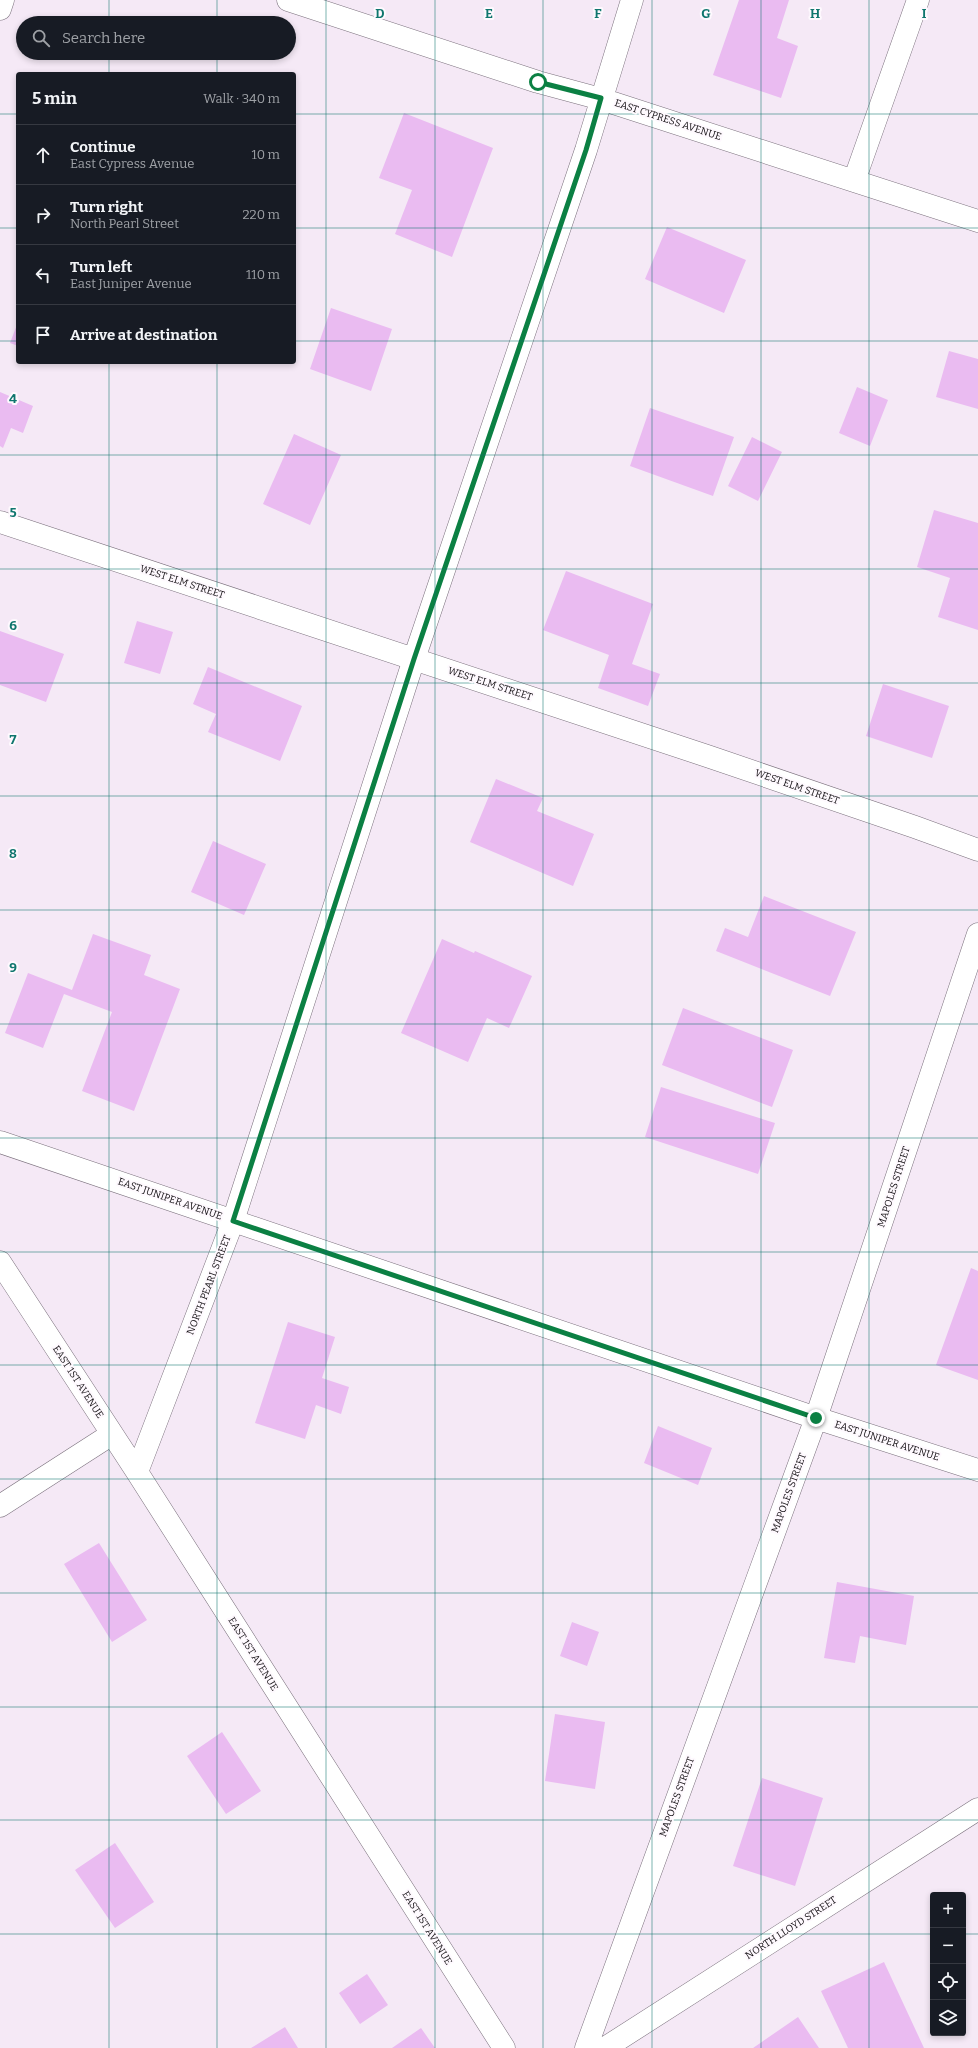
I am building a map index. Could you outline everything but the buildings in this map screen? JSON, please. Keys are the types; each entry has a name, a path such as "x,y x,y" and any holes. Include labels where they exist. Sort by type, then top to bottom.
{"street":[{"path":"0,9 3,0"},
{"name":"EAST CYPRESS AVENUE","path":"288,0 538,82 601,98 978,221"},
{"name":"NORTH PEARL STREET","path":"137,1472 233,1221 414,659 586,150 632,0"},
{"path":"854,181 918,0"},
{"name":"WEST ELM STREET","path":"0,522 739,767 978,850"},
{"name":"MAPOLES STREET","path":"586,2048 816,1418 978,934"},
{"name":"EAST JUNIPER AVENUE","path":"0,1142 816,1418 978,1470"},
{"name":"EAST 1ST AVENUE","path":"0,1262 137,1472 504,2048"},
{"path":"0,1506 112,1434"},
{"name":"NORTH LLOYD STREET","path":"605,2048 978,1809"}],"route":[{"path":"538,82 601,98 586,150 414,659 233,1221 816,1418"}]}
